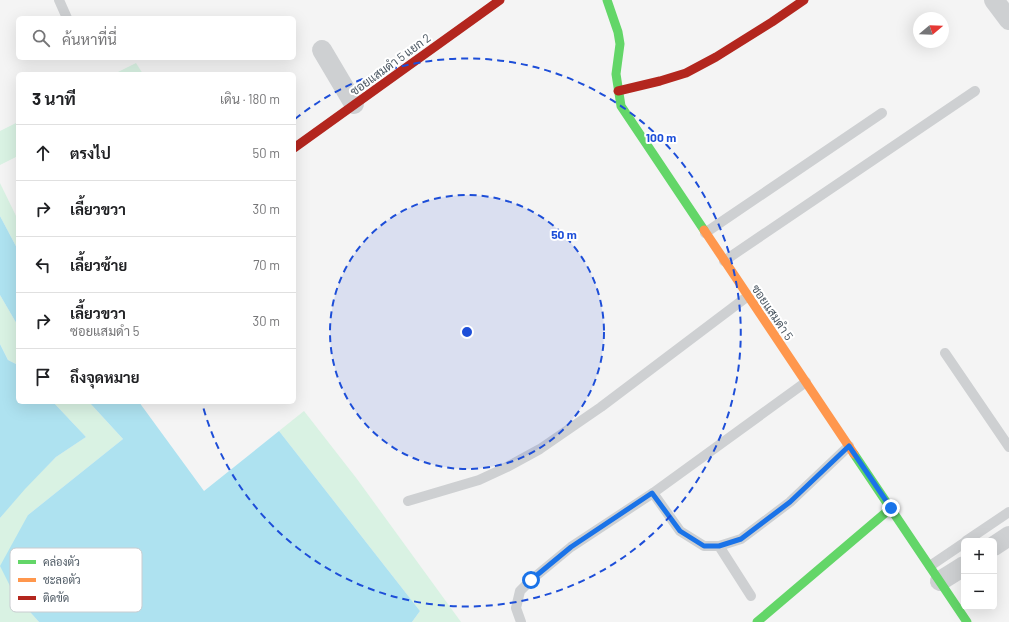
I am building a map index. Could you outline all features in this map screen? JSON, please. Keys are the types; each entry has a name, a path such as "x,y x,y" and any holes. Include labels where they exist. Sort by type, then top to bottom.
{"street":[{"name":"ซอยแสมดำ 5 แยก 2","path":"296,147 500,0"},
{"name":"ซอยแสมดำ 5","path":"607,0 618,32 620,44 616,74 621,106 724,262 967,622"},
{"path":"618,91 686,73 722,53 804,0"},
{"path":"994,0 1009,20"},
{"path":"322,50 354,104"},
{"path":"757,622 891,508"},
{"path":"997,544 1009,536"},
{"path":"935,574 961,567"}],"lane":[{"path":"59,0 66,16"},
{"path":"724,262 975,91"},
{"path":"705,233 882,113"},
{"path":"408,501 479,480 540,449 601,407 748,296"},
{"path":"946,353 1009,447"},
{"path":"521,622 516,608 520,591 531,580 571,547 652,493 806,382"},
{"path":"652,493 680,531 704,546 719,546 741,539 790,502 849,446"},
{"path":"971,538 1009,512"},
{"path":"719,546 751,596"},
{"path":"935,574 961,546"}],"green space":[{"path":"136,63 142,72 118,72"},
{"path":"16,123 16,157 0,165 0,131"},
{"path":"0,183 16,216 16,246 0,216"},
{"path":"0,295 16,323 16,364 8,360 0,344"},
{"path":"55,404 91,404 123,439 28,515 22,548 10,548 10,612 30,612 39,622 0,622 0,518 24,489 56,457 86,437"},
{"path":"304,411 357,479 461,622 412,622 420,611 279,431"}],"water":[{"path":"0,216 16,246 16,323 0,295"},
{"path":"0,344 8,360 16,364 16,404 55,404 86,437 56,457 0,518"},
{"path":"91,404 140,404 204,491 279,431 420,611 412,622 39,622 30,612 142,612 142,548 10,548 10,586 0,566 28,515 123,439"}],"traffic: fast":[{"path":"607,0 618,32 620,44 616,74 621,106 704,230"},
{"path":"854,454 967,622"},
{"path":"757,622 891,508"}],"traffic: slow":[{"path":"704,230 854,454"}],"traffic: jam":[{"path":"296,147 500,0"},
{"path":"618,91 686,73 716,57 804,0"}],"route":[{"path":"531,580 571,547 652,493 680,531 704,546 719,546 741,539 790,502 849,446 891,508"}]}
